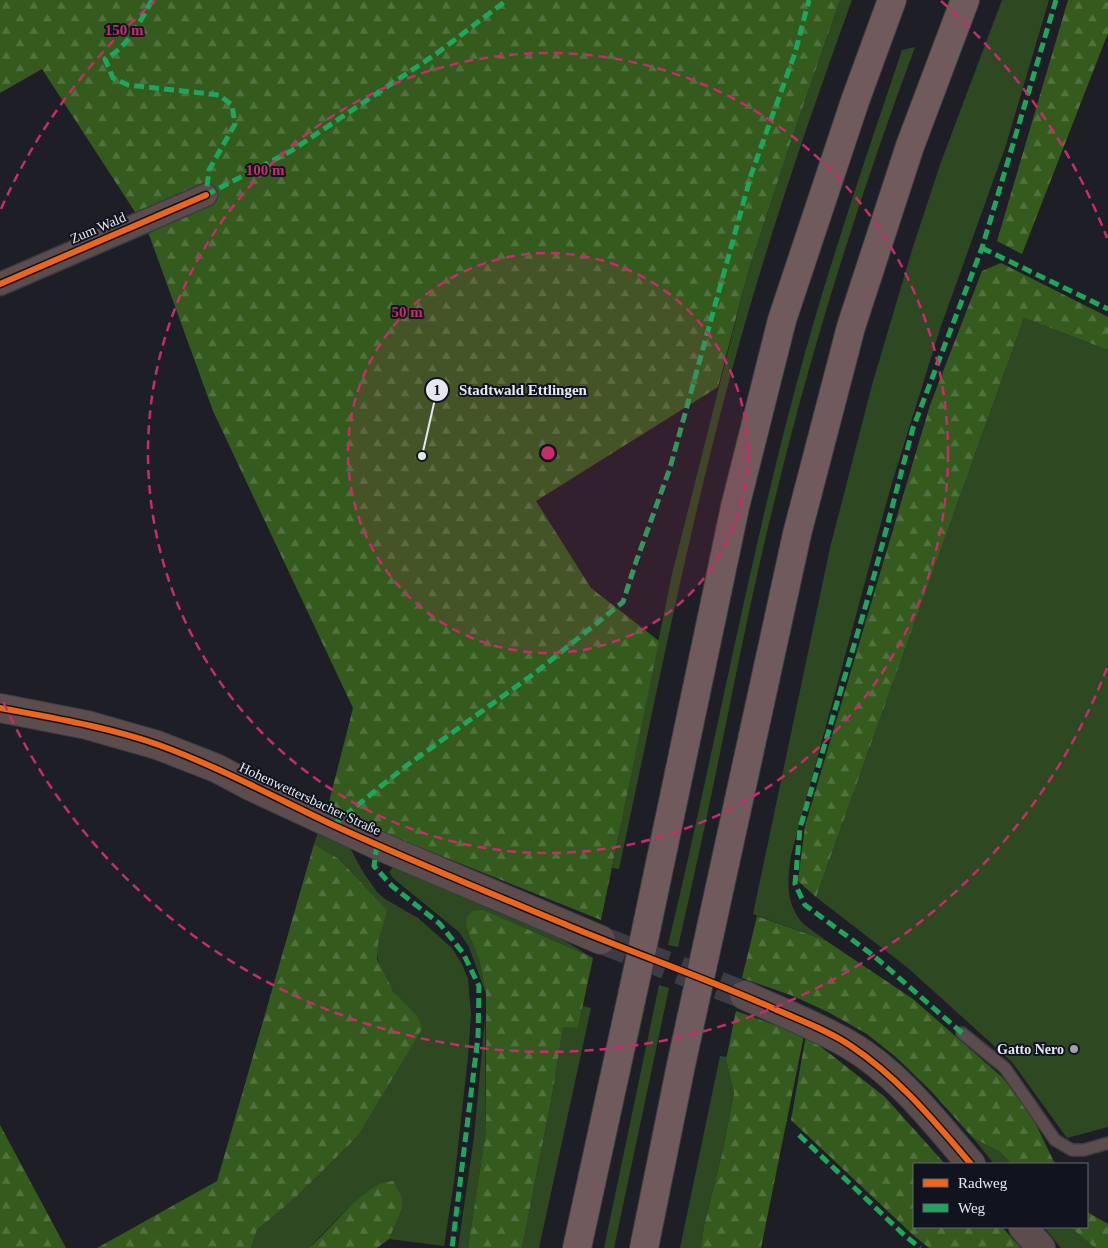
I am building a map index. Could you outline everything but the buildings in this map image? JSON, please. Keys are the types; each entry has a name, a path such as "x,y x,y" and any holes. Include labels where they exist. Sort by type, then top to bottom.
{"highway":[{"path":"578,1248 735,507 782,320 855,101 892,0"},
{"path":"644,1248 681,1065 797,534 851,327 910,146 965,0"}],"street":[{"name":"Zum Wald","path":"0,284 206,195"},
{"name":"Hohenwettersbacher Straße","path":"0,708 88,725 157,744 216,768 250,786 377,845 601,940"},
{"path":"744,995 810,1024 849,1044 888,1072 913,1097 970,1163"},
{"path":"1025,1228 1041,1248"}],"lane":[{"path":"962,1033 1005,1068 1056,1140 1072,1150 1084,1150 1108,1143"}],"green space":[{"path":"0,0 840,0 748,272 718,387 536,501 591,588 659,641 601,920 327,810 353,708 213,411 148,232 42,69 0,93"},
{"path":"840,0 852,0 789,182 733,366 701,491 619,869 612,868 672,574 748,272"},
{"path":"1002,0 1049,0 1006,145 940,329 891,486 791,855 788,887 794,910 803,923 825,940 753,914 830,548 872,385 912,250 941,162"},
{"path":"1068,0 1108,0 1108,33 1022,254 997,241"},
{"path":"915,47 856,214 821,327 789,441 742,643 678,947 668,945 762,522 797,382 860,174 902,50"},
{"path":"1001,263 1108,317 1108,350 1024,318 816,897 798,881 805,826 930,405 982,271"},
{"path":"1024,318 1108,350 1108,1127 1067,1138 1012,1062 908,968 816,897"},
{"path":"318,832 350,848 377,892 385,899 418,918 452,948 462,964 468,979 471,1014 468,1057 454,1182 444,1246 389,1239 402,1209 370,1191 343,1213 309,1248 251,1248 257,1230 295,1198 357,1137 386,1087 418,1017 394,991 380,967 377,954 378,941 386,909 339,859 314,844"},
{"path":"314,844 339,859 387,910 378,943 377,959 393,991 418,1017 422,1029 357,1137 295,1198 257,1230 251,1248 97,1248 217,1181"},
{"path":"394,866 535,923 593,958 484,910 466,927 479,959 486,994 469,947 459,932 393,878 389,872"},
{"path":"484,910 593,958 578,1028 563,1027 552,1096 522,1248 468,1248 486,1130 486,994 479,959 466,927 467,917 473,911"},
{"path":"757,916 825,940 913,999 1002,1077 1029,1110 1055,1163 1011,1163 1000,1152 973,1138 931,1091 897,1058 867,1034 828,1012 793,996 742,978"},
{"path":"659,985 669,988 614,1248 604,1248"},
{"path":"583,1006 591,1008 539,1248 522,1248 552,1096 563,1026 578,1028"},
{"path":"736,1011 804,1035 761,1248 701,1248 704,1226 722,1154 734,1093 726,1060"},
{"path":"485,1019 486,1130 468,1248 458,1248 474,1137"},
{"path":"806,1035 885,1097 944,1163 913,1163 913,1228 1003,1228 1021,1248 929,1248 791,1120"},
{"path":"720,1056 727,1057 726,1060 734,1093 722,1154 704,1226 701,1248 680,1248"},
{"path":"0,1125 66,1248 0,1248"},
{"path":"973,1138 1000,1152 1011,1163 993,1163"},
{"path":"393,1181 402,1198 402,1209 389,1239 377,1248 309,1248 360,1198 380,1184"},
{"path":"1088,1212 1108,1224 1108,1248 1095,1248 1071,1228 1088,1228"},
{"path":"1045,1228 1071,1228 1095,1248 1061,1248"}],"tunnel":[{"path":"601,940 744,995"}],"marked path":[{"path":"152,0 127,41 105,59 113,78 128,85 219,95 232,105 235,124 209,170 206,195"},
{"path":"206,195 291,151 436,54 507,0"},
{"path":"333,825 406,766 535,673 623,602 670,468 751,175 795,53 809,0"},
{"path":"962,1033 874,956 805,905 795,884 800,828 870,591 913,428 982,248 1056,0"},
{"path":"982,248 1108,309"},
{"path":"377,845 374,866 392,886 440,924 463,953 479,986 478,1037 452,1248"},
{"path":"799,1135 920,1248"}],"cycle path":[{"path":"0,284 206,195"},
{"path":"0,708 100,728 159,745 225,773 333,825 421,864 815,1026 851,1046 885,1072 915,1101 970,1163"}],"place":[{"name":"Stadtwald Ettlingen","path":"422,456"},
{"name":"Gatto Nero","path":"1074,1049"}]}
